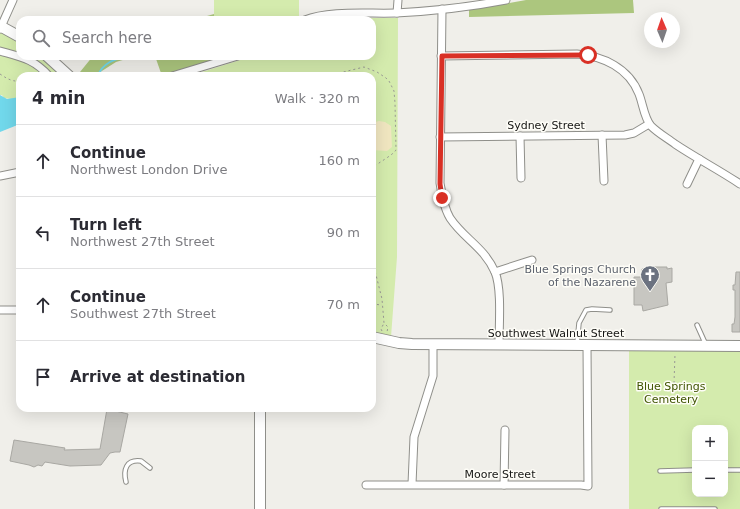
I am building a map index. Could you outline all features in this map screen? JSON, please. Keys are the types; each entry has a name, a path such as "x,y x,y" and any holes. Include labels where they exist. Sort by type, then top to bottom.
{"street":[{"path":"12,0 0,27 16,35"},
{"path":"397,13 398,0"},
{"path":"320,16 327,14 397,13 442,9 506,0"},
{"path":"442,9 440,137 440,184 442,198 450,217 456,226 484,253 495,272 498,282 499,345"},
{"path":"0,51 16,56"},
{"path":"442,56 576,54 601,58 613,64 632,81 639,94 649,124 659,133 740,184"},
{"path":"31,60 46,72"},
{"path":"51,60 65,72"},
{"path":"185,72 225,60"},
{"name":"Sydney Street","path":"440,137 625,135 634,133 649,124"},
{"path":"602,135 604,181"},
{"path":"520,136 521,178"},
{"path":"687,184 699,159"},
{"path":"0,176 16,173"},
{"path":"495,272 532,260"},
{"path":"0,310 16,310"},
{"name":"Southwest Walnut Street","path":"376,338 399,344 433,345 740,346"},
{"path":"412,484 414,437 433,376 433,345"},
{"name":"Moore Street","path":"366,485 412,484 588,486 582,345"},
{"path":"260,412 260,509"},
{"path":"504,485 505,430"}],"lane":[{"path":"582,345 579,323 586,310 592,308 610,310"},
{"path":"697,325 706,346"},
{"path":"126,482 125,470 126,466 130,462 140,461 150,468"},
{"path":"660,471 692,470"},
{"path":"728,470 740,470"},
{"path":"661,509 715,509"}],"path":[{"path":"340,72 364,67 377,72 389,81 394,91 396,150 394,153 376,165"},
{"path":"0,74 16,82"},
{"path":"376,274 383,305 384,323 381,329 385,334 388,327 384,323"},
{"path":"376,304 383,305"},
{"path":"674,383 676,346"}],"green space":[{"path":"214,0 299,0 299,16 214,16"},
{"path":"526,0 633,0 634,13 469,17 469,10"},
{"path":"376,18 398,18 397,257 391,337 376,333 376,72 202,72 240,60 376,60"},
{"path":"0,26 16,35 16,60 51,60 65,72 16,72 16,98 4,98 0,95"},
{"path":"90,60 123,60 116,62 100,72 80,72"},
{"path":"156,60 217,60 176,72 161,72"},
{"name":"Blue Springs Cemetery","path":"629,350 740,351 740,509 629,509"}],"sand":[{"path":"376,122 385,122 391,126 392,147 387,151 376,150"}],"water":[{"path":"0,95 7,99 16,98 16,126 0,132"}],"building":[{"name":"Blue Springs Church of the Nazarene","path":"646,267 672,268 672,282 666,283 668,305 643,311 642,305 634,305 634,277 642,277 642,269 646,269"},
{"path":"736,272 740,272 740,332 732,332 732,324 734,324 735,317 735,290 733,290 733,285 735,285"},
{"path":"106,412 120,412 128,414 120,452 110,453 101,465 70,466 45,462 42,466 38,465 34,467 10,461 14,440 65,448 64,450 100,449"}],"waterway":[{"path":"100,72 106,65 114,60"}],"place":[{"name":"Blue Springs Church of the Nazarene","path":"650,292"}],"route":[{"path":"442,198 440,184 442,56 588,55"}]}
